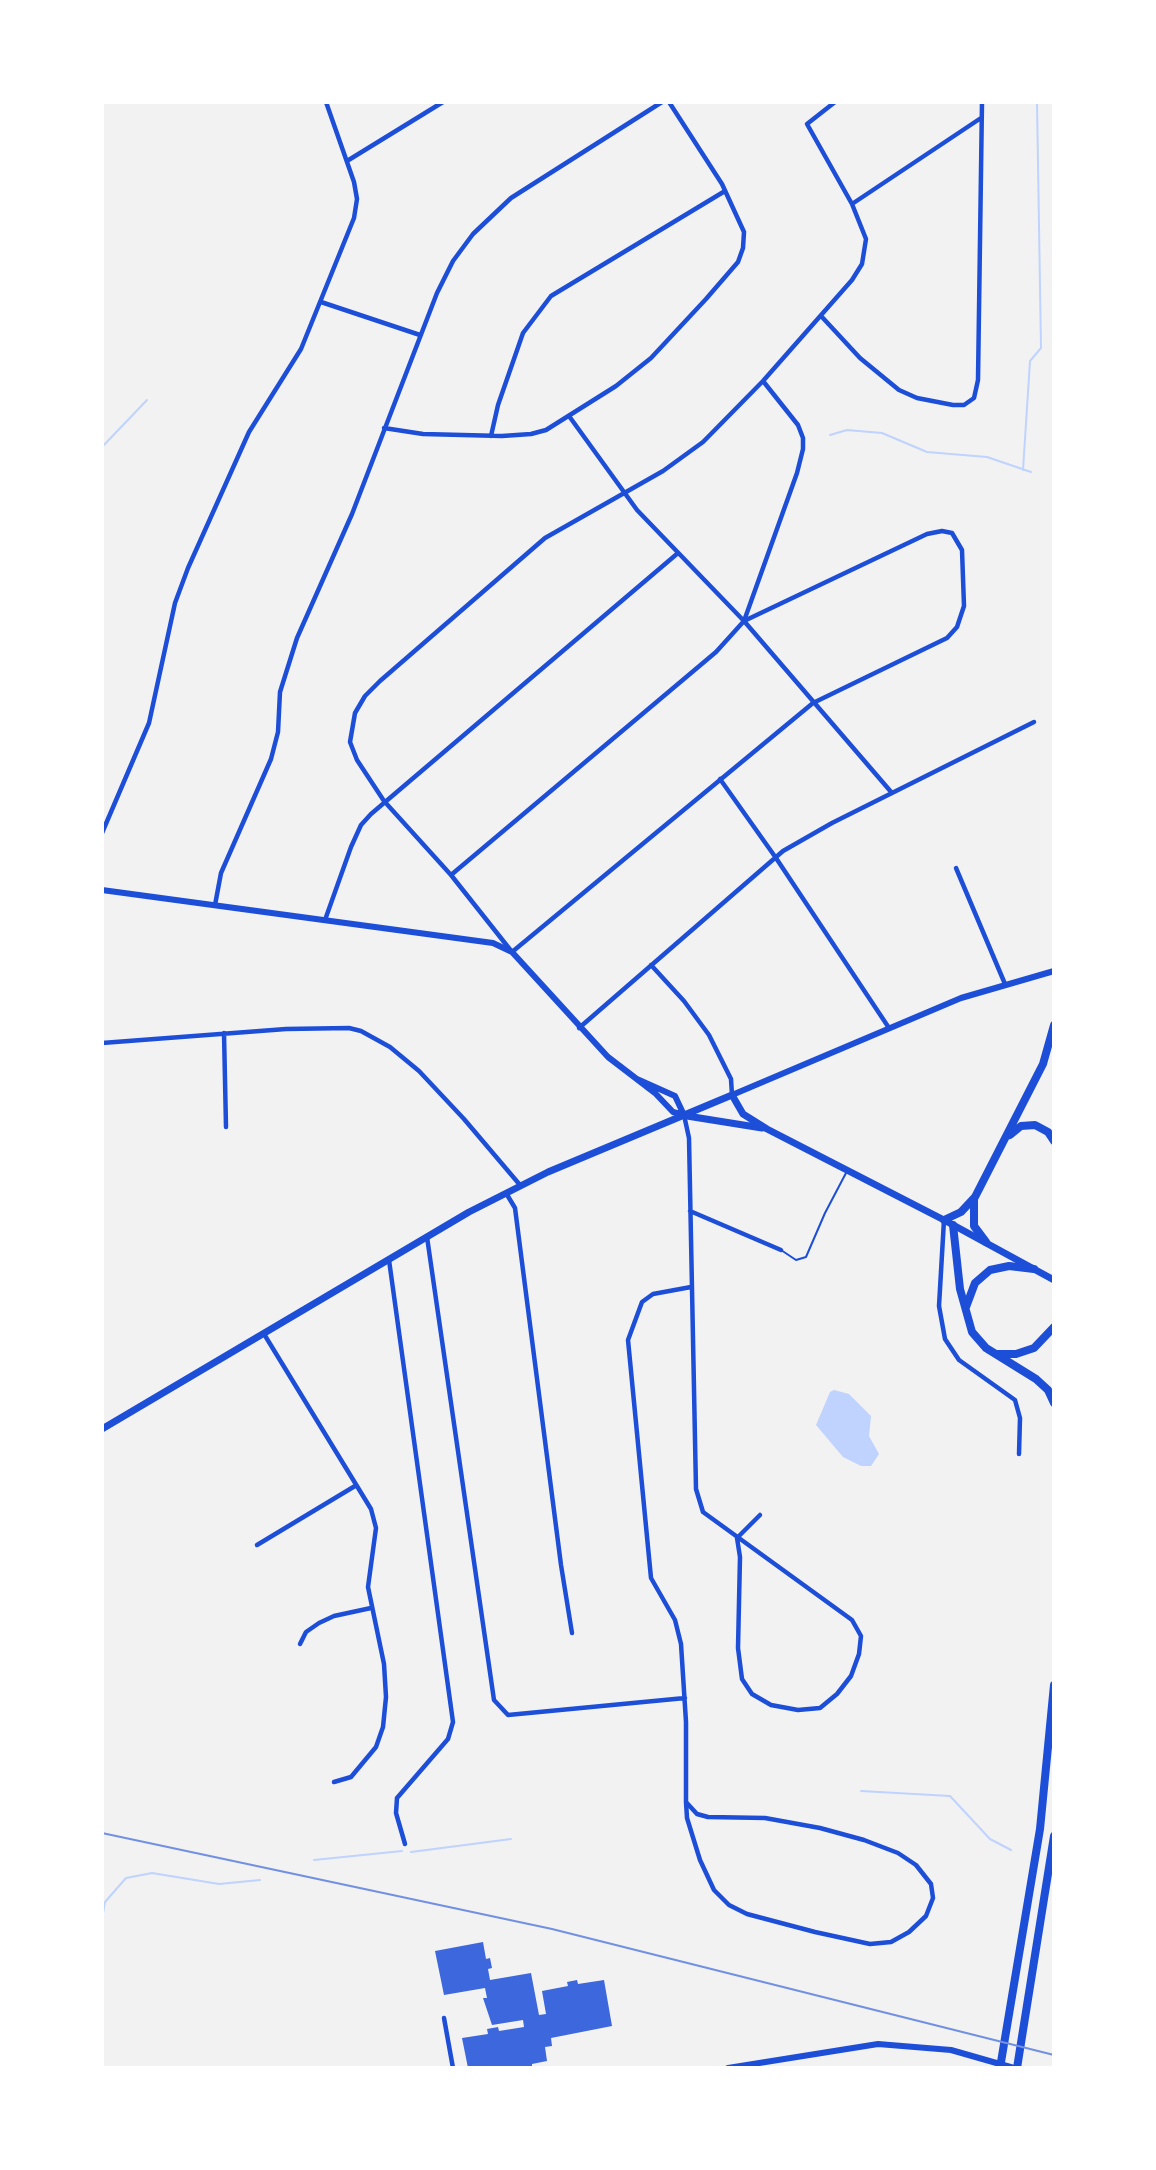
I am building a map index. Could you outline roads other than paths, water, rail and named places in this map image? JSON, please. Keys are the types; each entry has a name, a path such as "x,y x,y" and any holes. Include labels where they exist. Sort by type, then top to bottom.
{"highway":[{"path":"944,1220 961,1212 975,1197 1043,1064 1054,1025"},
{"path":"102,1429 506,1192 732,1095 743,1114 767,1129 986,1242 1054,1280"},
{"path":"684,1115 767,1129"},
{"path":"1005,1141 1013,1132 1028,1124 1042,1127 1054,1141"},
{"path":"975,1197 972,1217 974,1226 986,1242"},
{"path":"953,1225 965,1314 979,1342 1036,1378 1048,1390 1054,1403"},
{"path":"965,1314 975,1283 990,1270 1009,1266 1034,1269"},
{"path":"995,1353 1016,1354 1034,1348 1054,1327"},
{"path":"1000,2068 1040,1829 1054,1685"},
{"path":"1015,2068 1054,1836"}],"main road":[{"path":"102,890 483,940 512,952 579,1028 608,1057 659,1096 673,1112 684,1115"},
{"path":"732,1095 961,998 1054,971"},
{"path":"637,1079 675,1096 684,1115"},
{"path":"728,2068 878,2044 951,2050 1015,2068"}],"street":[{"path":"102,833 149,723 175,603 188,568 249,432 292,366 321,302 354,218 357,199 347,161 326,102"},
{"path":"347,161 443,102"},
{"path":"215,905 221,873 271,759 278,732 280,692 287,666 352,514 420,335 453,261 473,234 494,213 551,171 662,102"},
{"path":"384,428 423,434 491,436 531,434 546,430 651,358 738,262 743,248 744,232 725,191 669,102"},
{"path":"744,621 927,534 942,531 952,533 962,550 964,606 957,627 947,638 813,703 512,952 451,875 384,801 357,760 350,742 351,724 365,696 520,557 545,538 663,471 703,442 822,317 852,280 862,264 867,249 862,226 807,124 835,102"},
{"path":"822,317 866,364 899,390 917,398 953,405 964,405 974,398 978,380 982,102"},
{"path":"852,204 981,118"},
{"path":"491,436 501,395 523,333 537,311 551,296 725,191"},
{"path":"321,302 420,335"},
{"path":"451,875 716,652 744,621 797,473 803,449 803,438 798,425 763,381"},
{"path":"569,416 625,493 678,553 744,621 892,793"},
{"path":"325,920 361,825 384,801 678,553"},
{"path":"579,1028 783,851 1034,722"},
{"path":"720,779 776,858 889,1028"},
{"path":"956,868 1005,984"},
{"path":"651,965 684,1002 709,1035 731,1079 732,1095"},
{"path":"102,1043 224,1033 349,1028 371,1035 419,1071 464,1119 520,1185"},
{"path":"224,1033 226,1127"},
{"path":"684,1115 689,1137 696,1489 703,1512 852,1620 861,1636 859,1654 851,1676 837,1694 820,1708 798,1710 771,1705 752,1694 742,1679 738,1648 740,1557 737,1538"},
{"path":"506,1192 515,1208 561,1565 572,1633"},
{"path":"690,1210 781,1250"},
{"path":"944,1220 939,1295 945,1338 959,1360 1015,1401 1020,1418 1019,1454"},
{"path":"427,1237 494,1700 499,1709 508,1714 685,1698"},
{"path":"389,1260 453,1722 448,1739 397,1798 396,1813 405,1844"},
{"path":"686,1802 697,1814 708,1817 765,1818 820,1828 864,1840 898,1853 916,1865 931,1884 933,1898 926,1916 909,1932 891,1942 870,1944 747,1914 729,1905 714,1890 700,1860 687,1818 686,1802 685,1698 681,1644 675,1620 651,1578 628,1340 634,1318 642,1302 653,1294 691,1287"},
{"path":"264,1334 371,1509 376,1528 368,1587 384,1664 386,1697 383,1727 376,1747 351,1777 334,1782"},
{"path":"257,1545 355,1486"},
{"path":"737,1538 760,1515"},
{"path":"300,1644 306,1632 326,1620 371,1608"},
{"path":"444,2018 453,2068"}],"lane":[{"path":"781,1250 796,1260 807,1257 825,1213 848,1170"}],"water":[{"path":"834,1390 849,1394 871,1416 869,1436 879,1454 871,1466 861,1466 843,1457 816,1425 830,1392"}],"waterway":[{"path":"1023,470 1030,361 1041,348 1037,102"},
{"path":"102,447 147,400"},
{"path":"830,435 847,430 882,433 927,452 987,457 1031,472"},
{"path":"861,1791 950,1796 990,1839 1011,1850"},
{"path":"411,1852 511,1839"},
{"path":"314,1860 402,1851"},
{"path":"102,1919 105,1902 126,1878 152,1873 219,1884 260,1880"}],"railway":[{"path":"102,1833 552,1929 1054,2055"}]}
